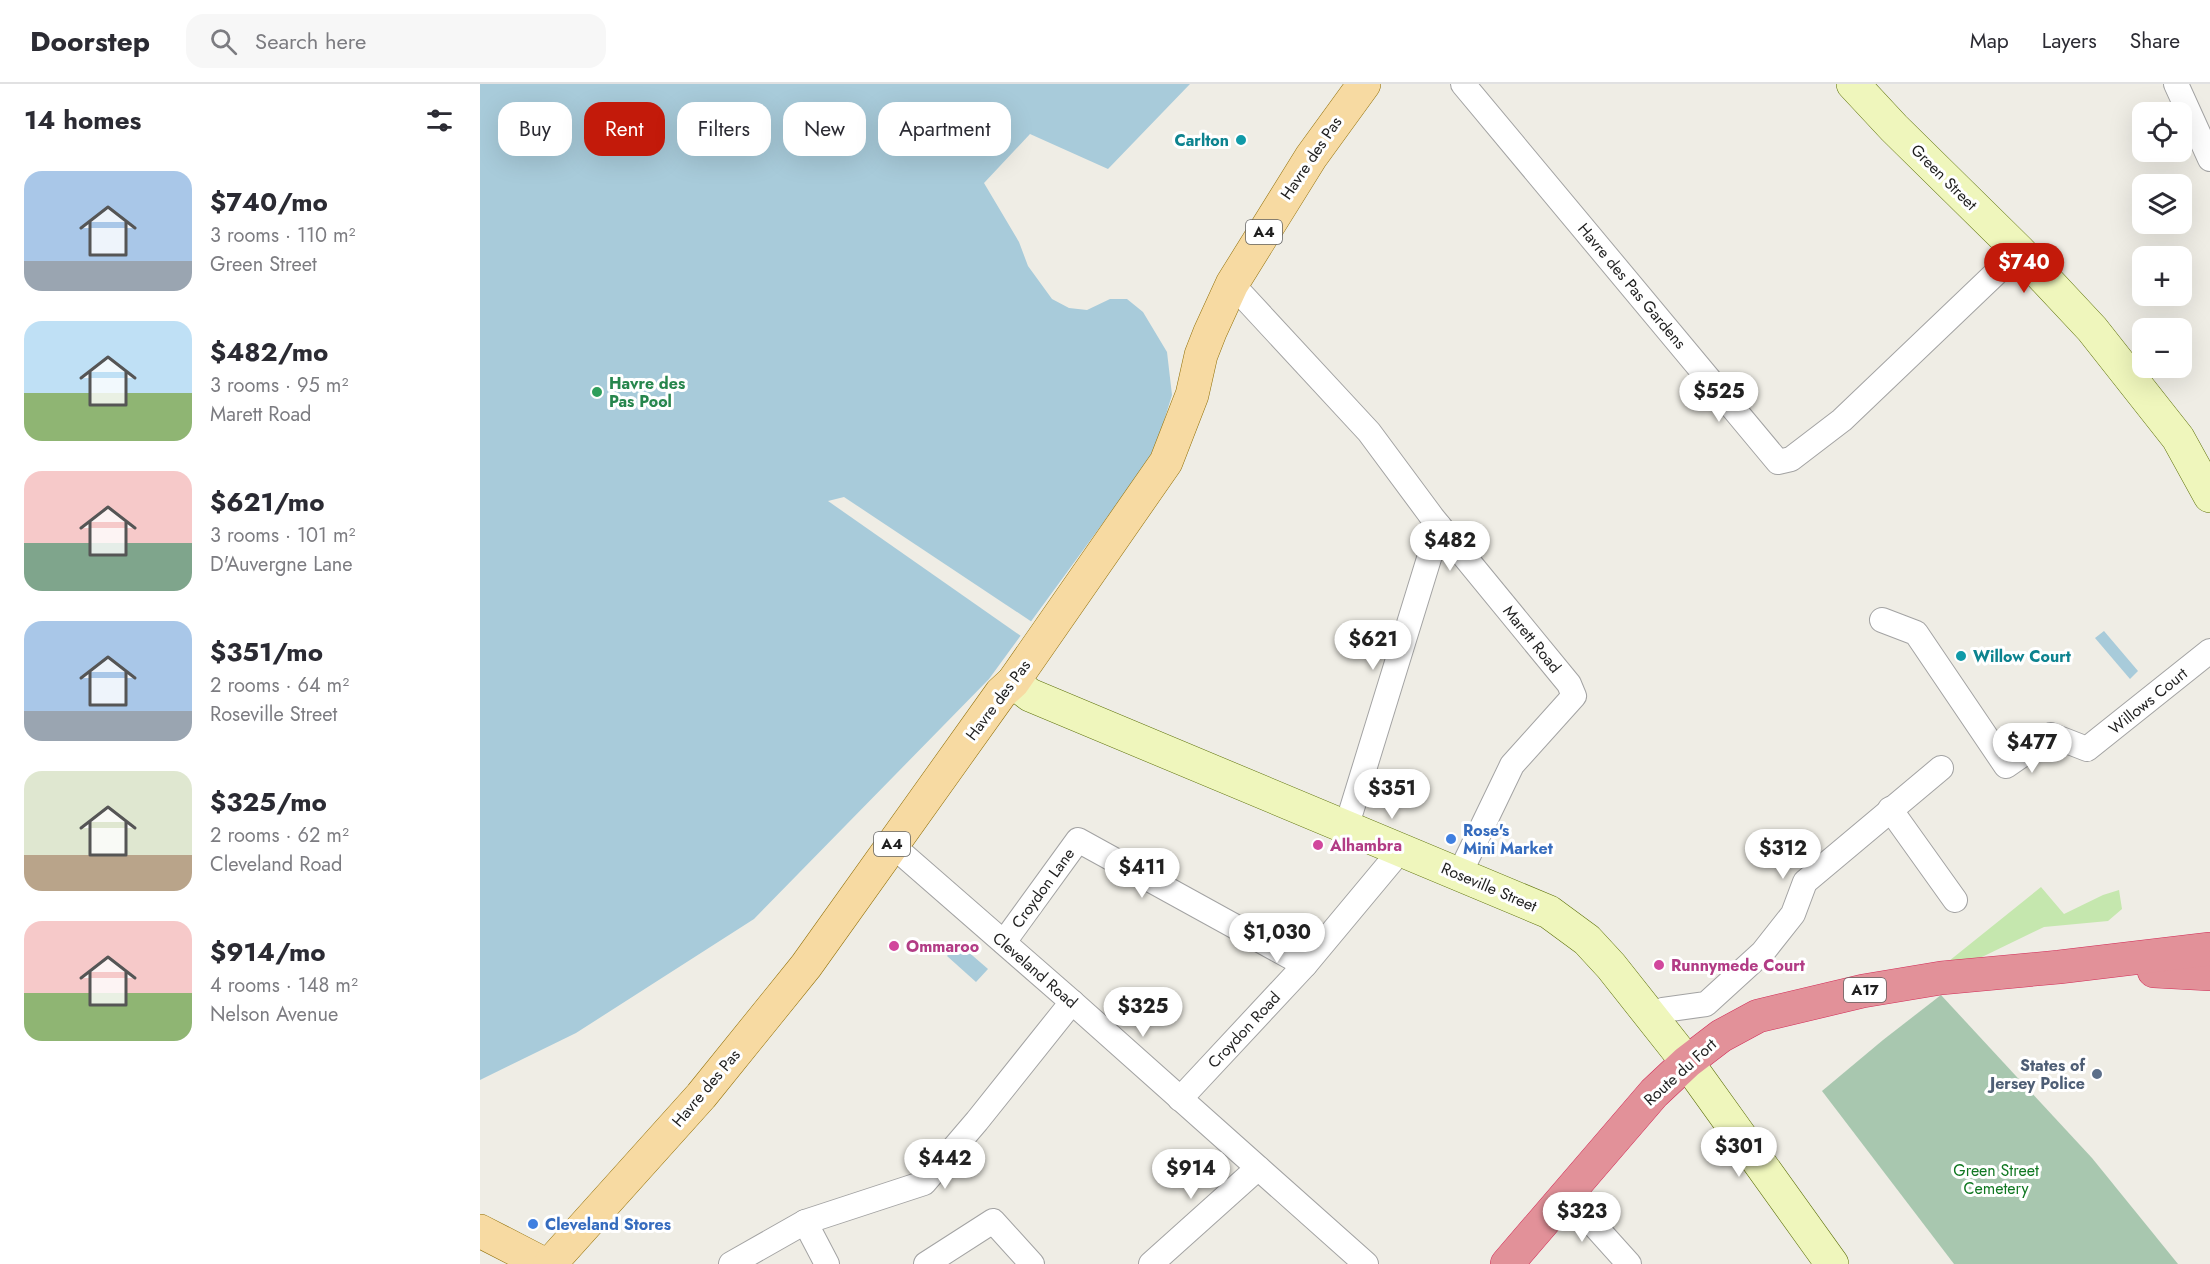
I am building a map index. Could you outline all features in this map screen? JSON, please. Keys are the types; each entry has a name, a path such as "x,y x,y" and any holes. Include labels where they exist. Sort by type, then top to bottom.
{"highway":[{"name":"Route du Fort","path":"1507,1264 1654,1093 1687,1062 1721,1036 1758,1016 1863,991 1941,978 2210,949"},
{"name":"Route du Fort","path":"2059,967 2210,974"}],"main road":[{"name":"Havre des Pas","path":"550,1264 700,1096 806,966 1001,693 1013,682 1166,462 1192,395 1201,354 1209,332 1232,284 1311,157 1364,84"},
{"name":"Green Street","path":"1853,84 1894,128 2019,251 2092,329 2178,438 2210,496"},
{"name":"Roseville Street","path":"1013,682 1030,695 1549,912 1587,940 1611,966 1687,1062 1832,1264"},
{"path":"480,1231 544,1264"}],"street":[{"name":"Havre des Pas Gardens","path":"1463,84 1778,462 1791,459 1842,420 2019,251"},
{"path":"2176,84 2210,159"},
{"name":"Marett Road","path":"1232,284 1369,432 1439,526 1569,684 1574,696 1512,765 1460,873"},
{"path":"1346,828 1439,526"},
{"name":"Willows Court","path":"1882,620 1916,633 2006,766 2051,735 2087,749 2210,651"},
{"path":"1650,1016 1664,1010 1706,1004 1763,952 1793,914 1805,882 1941,768"},
{"path":"1890,809 1955,900"},
{"name":"Croydon Lane","path":"1004,942 1078,840 1305,965"},
{"name":"Cleveland Road","path":"892,845 1366,1264"},
{"name":"Croydon Road","path":"1180,1100 1305,965 1400,851"},
{"path":"730,1264 805,1222 924,1183 1072,1002"},
{"path":"1152,1264 1258,1168"},
{"path":"1566,1194 1629,1264"},
{"path":"926,1264 993,1221 1032,1264"},
{"path":"805,1222 827,1264"}],"green space":[{"path":"2041,887 2064,914 2103,895 2119,890 2122,909 2108,921 2044,927 1982,957 1944,965"},
{"name":"Green Street Cemetery","path":"1941,995 2092,1158 2178,1264 1954,1264 1822,1091"}],"water":[{"path":"480,84 1190,84 1108,169 1030,134 1011,154 1011,102 878,102 878,156 1009,156 984,183 1019,242 1028,266 1052,299 1069,308 1087,310 1110,299 1127,299 1143,312 1167,352 1172,395 1154,453 989,679 754,919 576,1033 480,1080"},
{"path":"2104,631 2138,671 2130,679 2095,638"},
{"path":"958,943 988,969 976,982 947,956"}],"pier":[{"path":"844,497 1032,622 1021,636 828,501"}],"place":[{"name":"Carlton","path":"1241,140"},
{"name":"Havre des Pas Pool","path":"597,392"},
{"name":"Willow Court","path":"1961,656"},
{"name":"Rose's Mini Market","path":"1451,839"},
{"name":"Alhambra","path":"1318,845"},
{"name":"Ommaroo","path":"894,946"},
{"name":"Runnymede Court","path":"1659,965"},
{"name":"States of Jersey Police","path":"2097,1074"},
{"name":"Cleveland Stores","path":"533,1224"}]}
